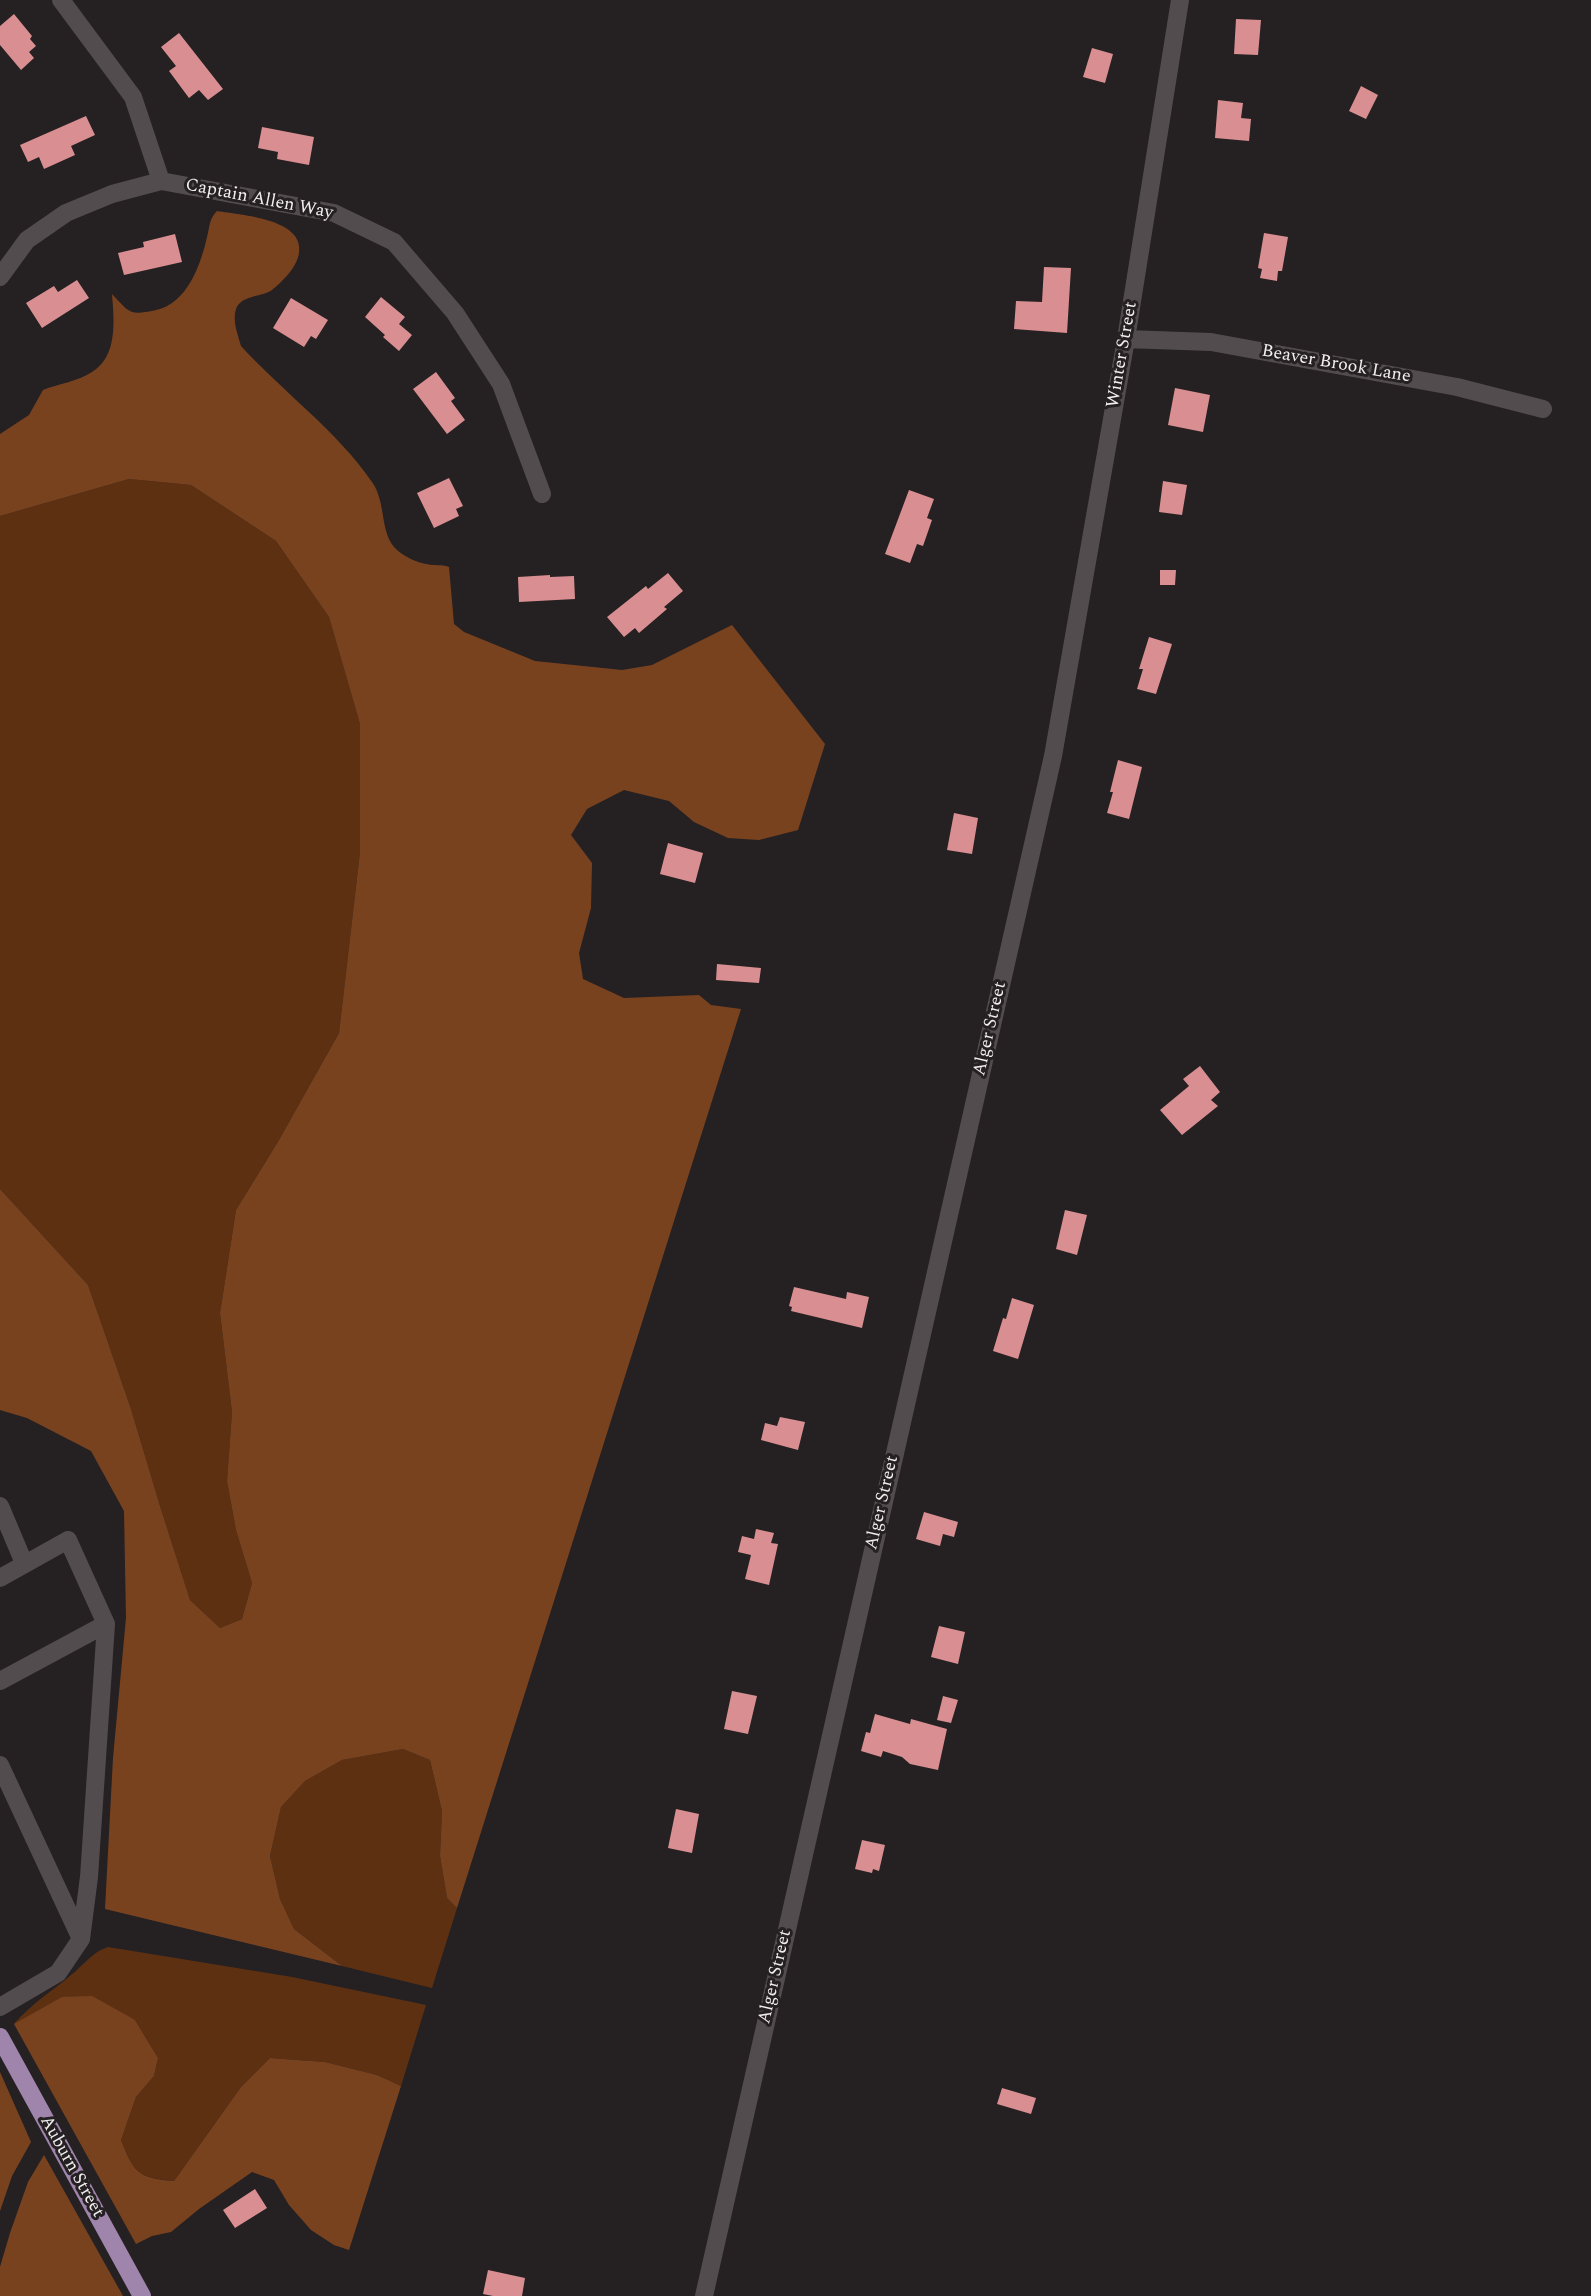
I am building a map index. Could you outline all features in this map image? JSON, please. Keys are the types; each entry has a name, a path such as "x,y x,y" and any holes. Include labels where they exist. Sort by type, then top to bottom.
{"main road":[{"name":"Auburn Street","path":"0,2037 141,2296"}],"street":[{"path":"61,0 133,97 161,181"},
{"name":"Winter Street","path":"1061,709 1126,339 1180,0"},
{"name":"Captain Allen Way","path":"0,277 27,240 66,213 112,194 161,181 334,213 394,242 455,313 501,384 542,494"},
{"name":"Beaver Brook Lane","path":"1126,339 1211,342 1457,387 1543,409"},
{"name":"Alger Street","path":"704,2296 1053,756 1061,709"},
{"path":"0,1506 24,1563"},
{"path":"0,1578 68,1540 106,1624 89,1878 81,1939 58,1973 0,2007"},
{"path":"0,1681 106,1624"},
{"path":"0,1765 81,1939"}],"shaded area":[{"path":"217,211 269,221 292,233 298,242 298,258 285,278 272,290 242,301 236,309 235,323 241,346 327,429 359,464 377,490 388,536 397,550 419,562 449,567 454,624 464,632 535,661 622,670 652,665 732,625 825,744 798,830 759,840 728,838 694,822 669,801 624,790 587,809 571,835 592,863 591,908 579,953 583,979 624,998 699,995 711,1005 741,1009 457,1908 447,1898 440,1856 442,1811 430,1760 403,1749 342,1760 305,1781 281,1807 270,1856 280,1899 294,1929 342,1966 105,1909 113,1758 126,1618 124,1511 91,1451 27,1418 0,1410 0,1189 88,1285 131,1409 190,1600 220,1628 242,1619 252,1583 236,1530 227,1481 232,1412 220,1313 236,1210 279,1140 339,1033 360,852 360,724 329,617 276,541 191,485 129,479 0,516 0,434 29,415 43,390 81,378 100,365 106,357 112,337 112,294 127,309 135,313 156,310 176,300 191,281 204,248 211,220"},
{"path":"129,479 191,485 276,541 329,617 360,724 360,852 339,1033 279,1140 236,1210 220,1313 232,1412 227,1481 236,1530 252,1583 242,1619 220,1628 190,1600 131,1409 88,1285 0,1189 0,516"},
{"path":"403,1749 430,1760 442,1811 440,1856 447,1898 457,1908 432,1988 342,1966 294,1929 280,1899 270,1856 281,1807 305,1781 342,1760"},
{"path":"108,1947 292,1977 426,2005 401,2086 377,2075 325,2062 270,2058 241,2087 174,2181 145,2175 134,2167 121,2140 136,2097 154,2076 158,2058 135,2020 14,2024 93,1955"},
{"path":"92,1996 135,2020 158,2058 154,2076 136,2097 121,2140 134,2167 152,2178 174,2181 241,2087 270,2058 325,2062 377,2075 401,2086 349,2250 334,2245 311,2230 289,2205 274,2180 252,2172 199,2209 171,2232 152,2236 136,2244 14,2024 62,1997"},
{"path":"0,2072 31,2142 12,2176 0,2211"},
{"path":"44,2155 123,2296 0,2296 0,2267 10,2233 28,2182"}],"building":[{"path":"14,14 32,36 30,39 36,46 29,52 34,58 21,70 0,45 0,26"},
{"path":"1236,19 1261,20 1258,55 1234,54"},
{"path":"179,33 223,89 208,100 199,90 189,98 169,71 176,66 161,47"},
{"path":"1092,48 1113,54 1105,83 1083,77"},
{"path":"1361,86 1378,95 1366,119 1349,111"},
{"path":"1218,100 1243,103 1241,118 1251,119 1249,141 1215,138"},
{"path":"86,116 95,135 71,146 75,155 44,169 39,157 28,162 20,145"},
{"path":"262,127 314,137 309,165 277,159 278,152 258,148"},
{"path":"1264,233 1288,237 1282,271 1278,271 1277,281 1260,278 1262,269 1258,268"},
{"path":"175,234 182,262 124,275 118,253 144,247 143,242"},
{"path":"1044,267 1071,268 1067,333 1014,329 1016,301 1042,302"},
{"path":"77,280 89,298 42,328 26,303 54,286 58,292"},
{"path":"381,297 405,317 399,324 412,335 399,351 365,317"},
{"path":"291,298 328,320 316,339 311,336 304,347 273,328"},
{"path":"436,372 455,398 451,401 465,420 447,434 413,389"},
{"path":"1175,388 1210,395 1203,432 1168,425"},
{"path":"449,478 463,506 456,509 459,516 434,528 417,493"},
{"path":"1163,481 1187,485 1182,515 1159,512"},
{"path":"909,490 934,499 927,518 932,520 923,546 917,544 910,563 885,554"},
{"path":"1160,570 1176,570 1175,585 1160,585"},
{"path":"668,573 683,591 664,607 667,609 639,633 635,628 624,637 607,617 646,586 648,589"},
{"path":"550,575 550,577 574,576 575,599 519,602 518,577"},
{"path":"1149,637 1172,644 1156,694 1137,689 1143,669 1139,669"},
{"path":"1118,760 1142,767 1129,819 1107,813"},
{"path":"954,813 978,818 972,854 947,850"},
{"path":"668,843 703,853 695,883 660,874"},
{"path":"717,964 761,968 759,983 716,980"},
{"path":"1200,1066 1220,1092 1211,1100 1218,1106 1182,1135 1160,1110 1189,1086 1183,1079"},
{"path":"1065,1210 1087,1215 1077,1255 1056,1249"},
{"path":"794,1287 846,1299 847,1292 869,1297 862,1328 791,1311 792,1307 789,1306"},
{"path":"1012,1298 1034,1305 1018,1359 993,1351"},
{"path":"780,1417 805,1422 798,1450 761,1440 765,1423 777,1426"},
{"path":"924,1512 958,1522 954,1537 943,1534 940,1546 916,1539"},
{"path":"756,1529 774,1533 771,1543 778,1544 769,1585 745,1579 751,1555 738,1552 742,1536 754,1539"},
{"path":"939,1626 965,1632 958,1664 931,1657"},
{"path":"732,1691 757,1696 748,1734 724,1729"},
{"path":"943,1696 958,1700 951,1723 937,1720"},
{"path":"875,1714 910,1724 911,1719 947,1729 938,1770 910,1764 902,1757 883,1751 881,1757 861,1751 866,1732 870,1733"},
{"path":"676,1809 699,1814 692,1853 668,1848"},
{"path":"862,1840 885,1845 879,1871 873,1869 872,1873 855,1869"},
{"path":"1002,2088 1036,2098 1031,2114 997,2104"},
{"path":"255,2189 267,2208 235,2228 223,2210"},
{"path":"488,2270 525,2278 522,2296 483,2294"}]}
